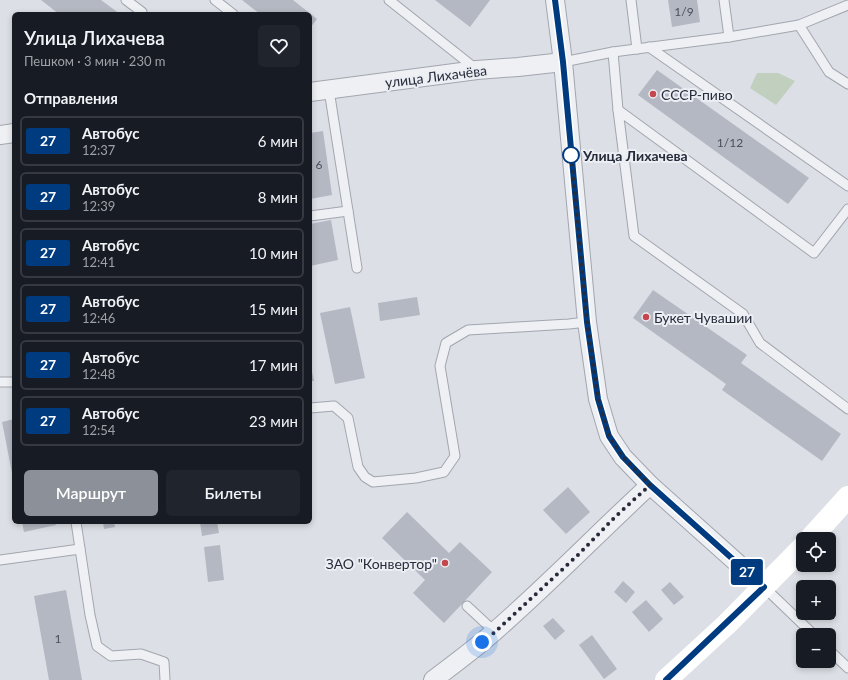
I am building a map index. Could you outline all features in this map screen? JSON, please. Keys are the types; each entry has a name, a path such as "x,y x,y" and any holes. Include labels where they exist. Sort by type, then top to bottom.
{"main road":[{"path":"816,532 848,497"},
{"path":"666,680 764,587 796,554"}],"street":[{"path":"555,0 563,62 587,322 598,399 609,436 623,457 650,485 764,587"},
{"name":"улица Лихачёва","path":"312,92 477,70 563,62"},
{"path":"0,135 12,133"},
{"path":"433,680 495,632 579,554 615,517 650,485"}],"lane":[{"path":"126,0 142,12"},
{"path":"215,0 230,12"},
{"path":"389,0 477,70"},
{"path":"631,0 637,49"},
{"path":"724,0 729,37"},
{"path":"563,62 613,52 729,37 799,25 848,5"},
{"path":"799,25 829,72 848,84"},
{"path":"649,47 848,186"},
{"path":"613,52 618,110 634,236 744,314 760,343 848,409"},
{"path":"329,90 356,268"},
{"path":"618,110 814,253 848,209"},
{"path":"312,216 348,212"},
{"path":"312,408 334,406 348,418 358,467 365,477 373,482 416,478 444,472 454,456 440,366 446,343 468,330 587,322"},
{"path":"0,382 12,382"},
{"path":"76,524 90,615 97,646 111,656 140,654 164,662 165,680"},
{"path":"0,560 80,549"},
{"path":"764,587 807,628"},
{"path":"467,606 495,632"},
{"path":"836,657 848,668"}],"green space":[{"path":"757,73 778,73 795,81 776,105 750,88"}],"building":[{"path":"41,0 101,0 117,12 56,12"},
{"path":"242,0 293,0 308,12 257,12"},
{"path":"435,0 490,0 470,27"},
{"path":"668,0 697,0 700,22 672,27"},
{"path":"312,15 317,19 312,25"},
{"path":"657,70 809,178 788,204 638,95"},
{"path":"323,131 332,195 312,199 312,133"},
{"path":"331,220 338,260 312,266 312,224"},
{"path":"653,290 747,355 741,363 841,434 822,461 722,390 726,384 633,318"},
{"path":"417,297 420,315 380,321 378,303"},
{"path":"350,307 365,378 335,384 320,313"},
{"path":"12,420 12,473 2,422"},
{"path":"568,487 590,512 566,534 543,510"},
{"name":"ЗАО \"Конвертор\"","path":"407,512 449,553 460,542 492,572 444,623 413,593 425,580 382,538"},
{"path":"22,524 56,525 24,532"},
{"path":"103,524 114,524 115,527 104,529"},
{"path":"200,524 217,524 219,533 202,536"},
{"path":"220,545 224,580 208,582 204,547"},
{"path":"623,581 635,592 626,603 614,592"},
{"path":"670,582 684,597 674,605 661,590"},
{"path":"66,590 82,680 49,680 34,596"},
{"path":"646,600 663,619 649,632 632,612"},
{"path":"553,618 565,631 555,640 543,626"},
{"path":"592,635 617,669 604,679 579,645"}],"bus line":[{"name":"27","path":"555,0 563,62 587,322 598,399 609,436 623,457 650,485 764,587 727,624 666,680"}],"place":[{"name":"СССР-пиво","path":"653,94"},
{"name":"Улица Лихачева","path":"571,155"},
{"name":"Букет Чувашии","path":"646,317"},
{"name":"ЗАО \"Конвертор\"","path":"445,563"}],"route":[{"path":"482,642 495,632 579,554 615,517 650,485 623,457 609,436 598,399 587,322 571,155"}]}
